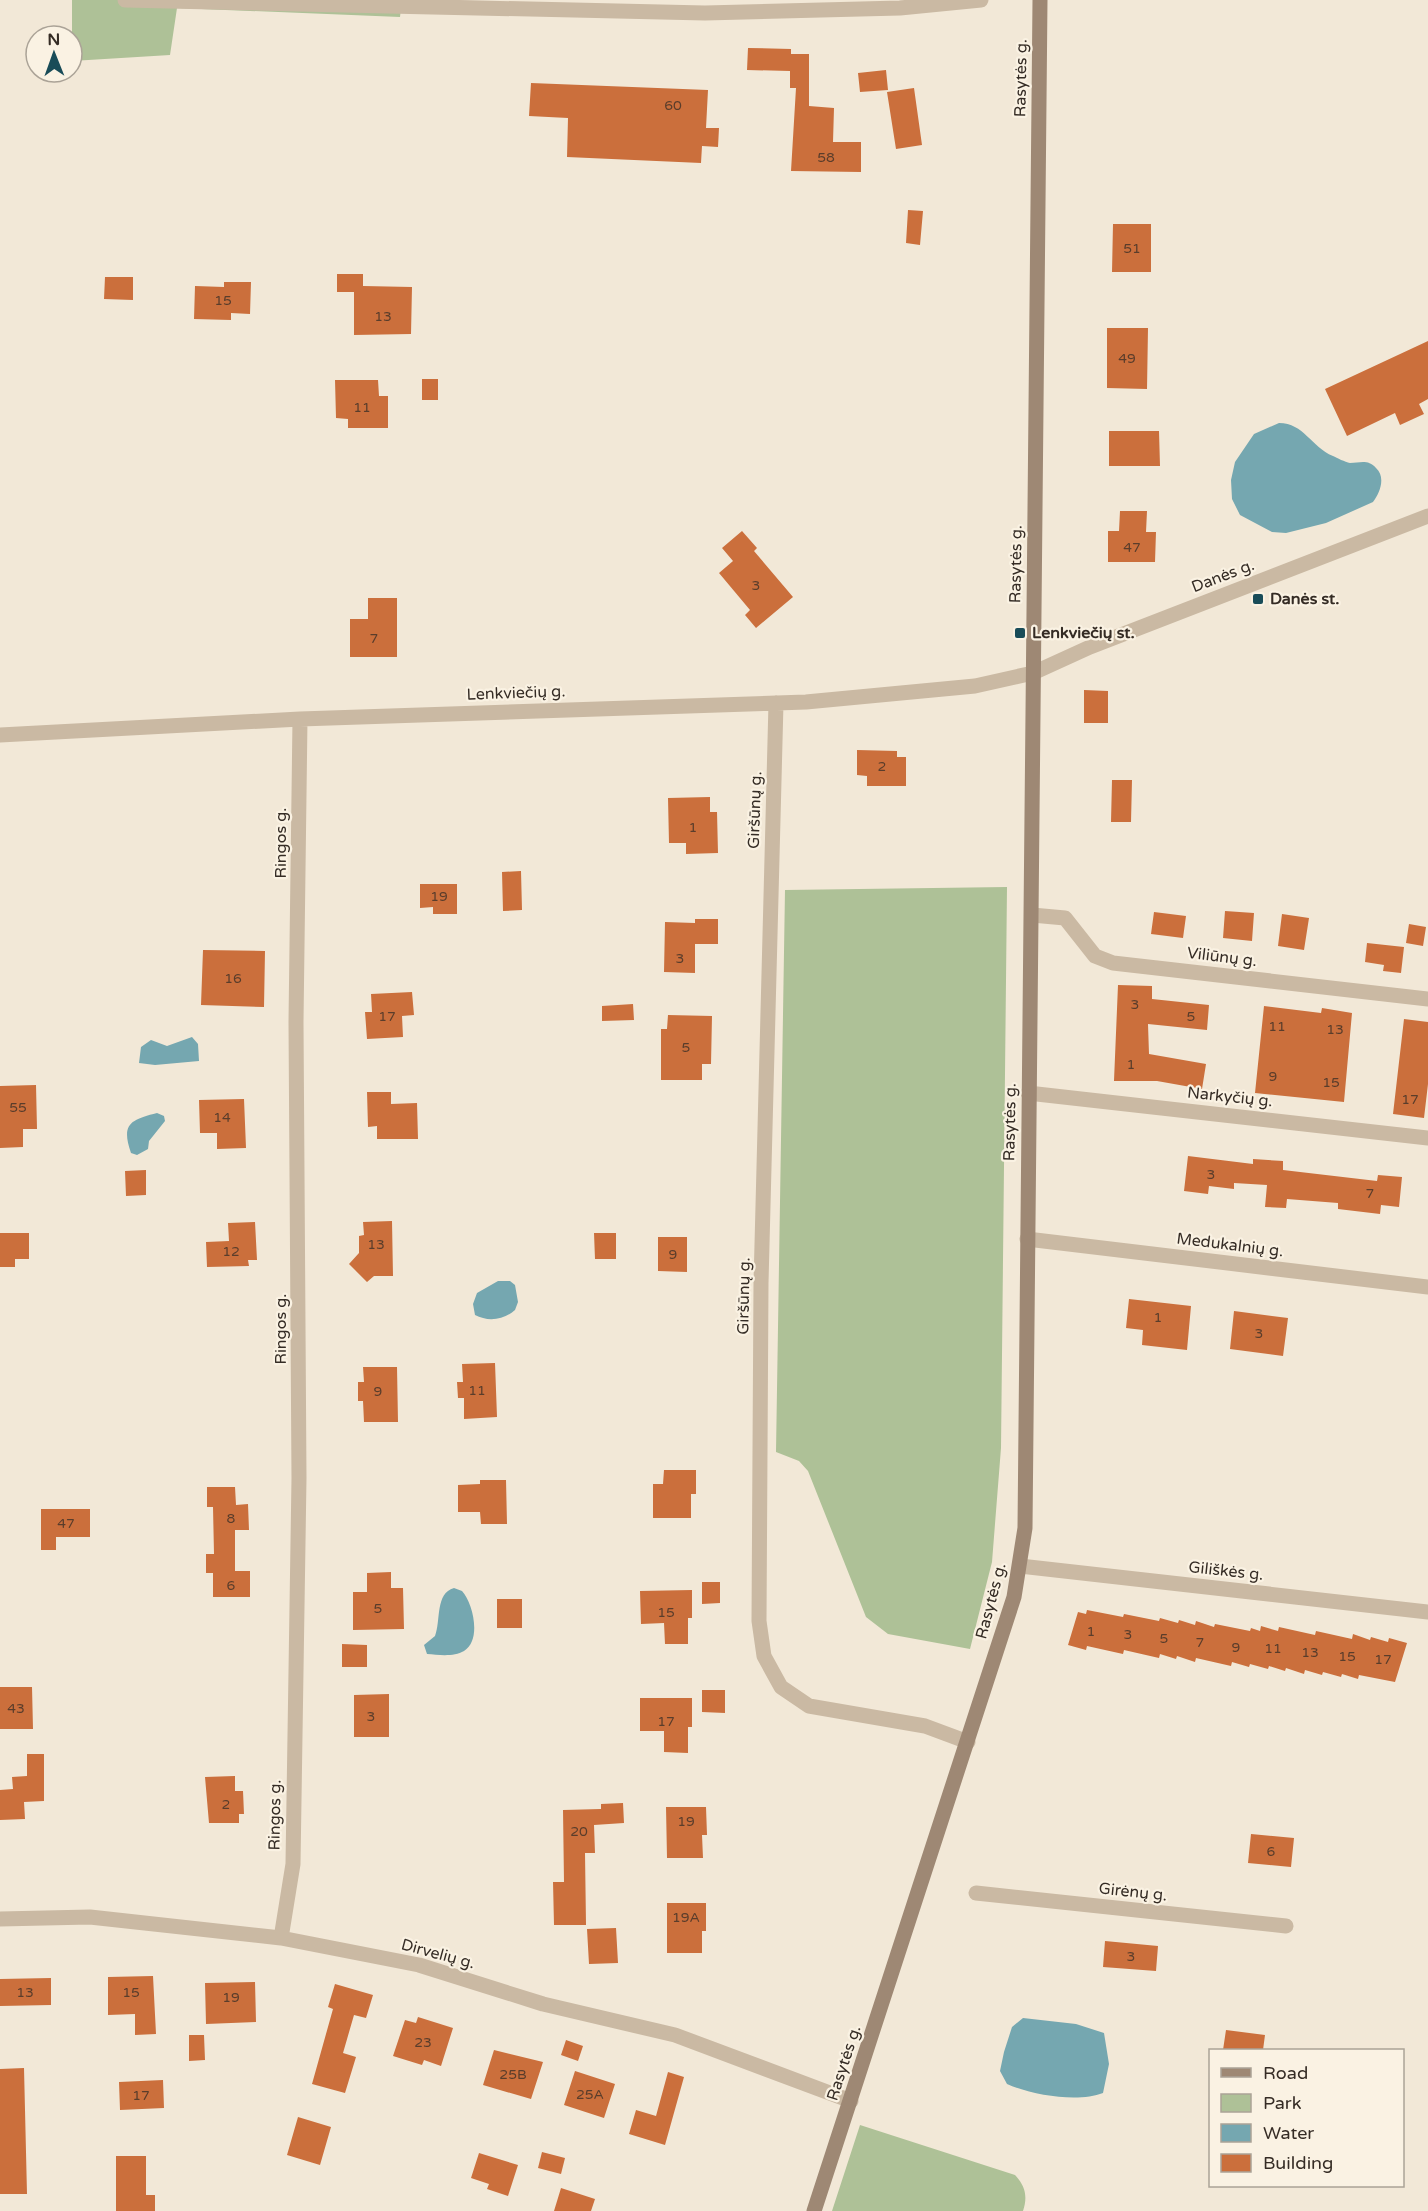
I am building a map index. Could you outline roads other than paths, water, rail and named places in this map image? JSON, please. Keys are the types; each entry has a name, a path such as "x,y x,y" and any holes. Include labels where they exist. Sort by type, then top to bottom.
{"main road":[{"name":"Rasytės g.","path":"814,2211 968,1742 1014,1597 1020,1566 1027,1483 1027,1239 1040,0"}],"street":[{"path":"124,0 705,13 900,8 981,0"},
{"name":"Danės g.","path":"1033,674 1090,647 1428,516"},
{"name":"Lenkviečių g.","path":"0,735 300,719 776,703 975,686 1033,674"},
{"name":"Giršūnų g.","path":"776,703 761,1283 759,1620 764,1656 781,1688 809,1706 925,1726 968,1742"},
{"name":"Ringos g.","path":"281,1938 292,1864 300,1478 296,1022 300,719"},
{"name":"Viliūnų g.","path":"1032,915 1065,918 1095,956 1113,963 1428,999"},
{"name":"Narkyčių g.","path":"1029,1093 1428,1137"},
{"name":"Medukalnių g.","path":"1027,1239 1428,1287"},
{"name":"Giliškės g.","path":"1020,1566 1428,1612"},
{"name":"Girėnų g.","path":"976,1893 1286,1926"},
{"name":"Dirvelių g.","path":"0,1919 90,1917 281,1938 419,1965 543,2004 675,2035 851,2101"}],"water":[{"path":"1279,423 1295,427 1325,452 1341,460 1350,463 1367,462 1373,465 1379,472 1381,480 1380,490 1373,502 1326,523 1286,533 1272,532 1240,515 1232,499 1231,480 1235,462 1254,434"},
{"path":"192,1037 198,1044 199,1061 155,1065 139,1063 141,1047 151,1040 167,1046"},
{"path":"157,1113 164,1116 165,1121 149,1141 148,1149 137,1155 131,1153 127,1136 130,1125 140,1118"},
{"path":"498,1281 510,1281 515,1285 518,1302 515,1310 496,1319 485,1319 475,1315 473,1304 477,1293"},
{"path":"454,1588 462,1591 472,1612 473,1639 470,1646 460,1653 427,1654 424,1645 435,1636 441,1601 448,1591"},
{"path":"1023,2018 1076,2024 1104,2033 1109,2064 1103,2093 1081,2097 1055,2096 1007,2084 1000,2071 1004,2052 1012,2027"}],"place":[{"name":"Danės st.","path":"1258,599"},
{"name":"Lenkviečių st.","path":"1020,633"}]}
